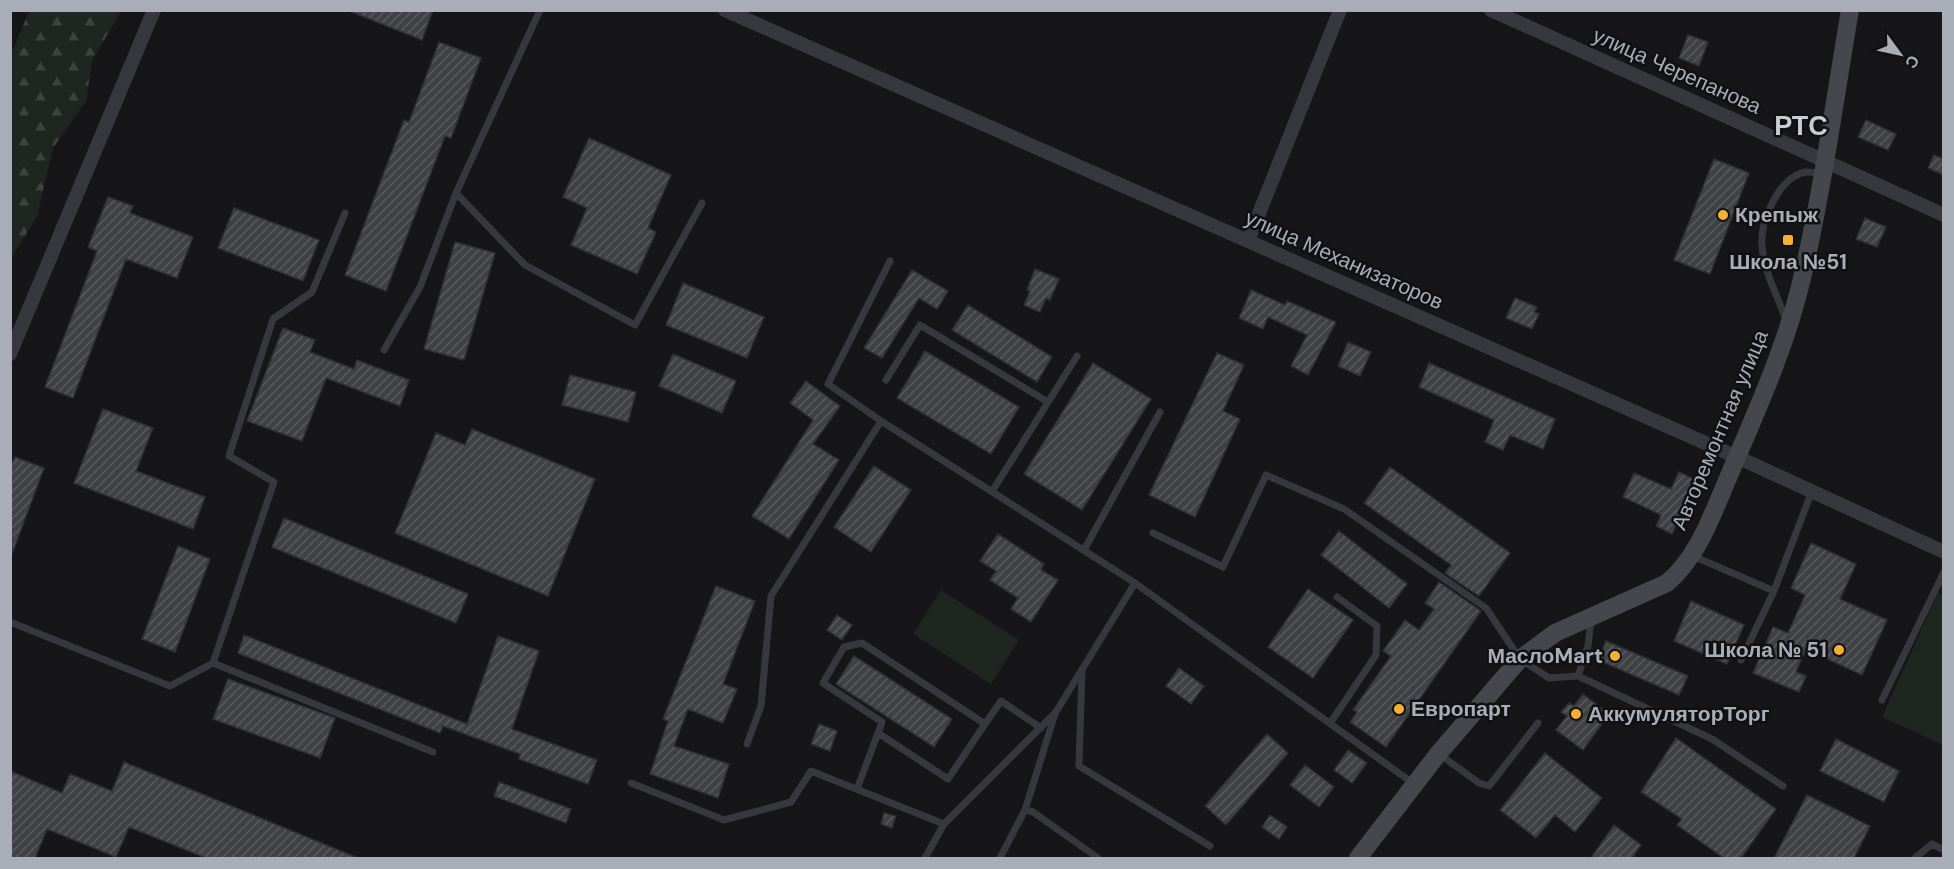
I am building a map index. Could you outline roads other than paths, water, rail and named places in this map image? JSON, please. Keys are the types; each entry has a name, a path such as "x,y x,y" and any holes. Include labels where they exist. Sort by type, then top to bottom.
{"street":[{"path":"10,354 154,10"},
{"name":"улица Механизаторов","path":"725,10 1737,457 1944,552"},
{"path":"1248,241 1340,10"},
{"name":"улица Черепанова","path":"1491,10 1823,168 1944,215"},
{"name":"Авторемонтная улица","path":"1358,858 1438,754 1520,659 1540,642 1592,615 1667,583 1679,573 1691,555 1716,509 1788,327 1803,275 1850,10"}],"lane":[{"path":"384,350 420,287 456,193 540,10"},
{"path":"1788,327 1761,243 1768,215 1778,194 1795,176 1823,168"},
{"path":"456,193 525,265 635,326 702,203"},
{"path":"10,622 170,686 213,663 274,482 229,456 273,319 312,292 345,213"},
{"path":"890,261 828,384 881,421 993,490 1135,583 1414,784"},
{"path":"886,380 920,325 1048,402"},
{"path":"993,490 1077,356"},
{"path":"1084,550 1160,412"},
{"path":"747,744 761,706 771,596 881,421"},
{"path":"1153,533 1223,567 1266,475 1344,509 1486,608 1520,659 1549,678 1578,676 1712,740 1783,786"},
{"path":"1742,660 1774,591 1812,491"},
{"path":"1691,555 1774,591"},
{"path":"1882,700 1944,572"},
{"path":"926,858 944,824 1056,712 1135,583"},
{"path":"1331,722 1376,655 1377,626 1337,597"},
{"path":"1578,676 1588,646 1592,615"},
{"path":"857,789 882,722 822,683 844,647 862,643 985,724"},
{"path":"213,663 433,753"},
{"path":"1082,668 1078,766 1210,846"},
{"path":"878,733 948,779 1001,701 1041,728"},
{"path":"1000,858 1026,810 1056,712"},
{"path":"1438,754 1479,783 1489,786 1538,723"},
{"path":"631,783 724,820 791,802 811,771 944,824"},
{"path":"1026,810 1033,812 1098,858"},
{"path":"1915,858 1932,844 1944,850"}],"place":[{"name":"Крепыж","path":"1723,215"},
{"name":"Школа №51","path":"1788,240"},
{"name":"Школа № 51","path":"1839,650"},
{"name":"МаслоMart","path":"1615,656"},
{"name":"Европарт","path":"1399,709"},
{"name":"АккумуляторТорг","path":"1576,714"}],"district":[{"name":"РТС","path":"1801,125"}]}
